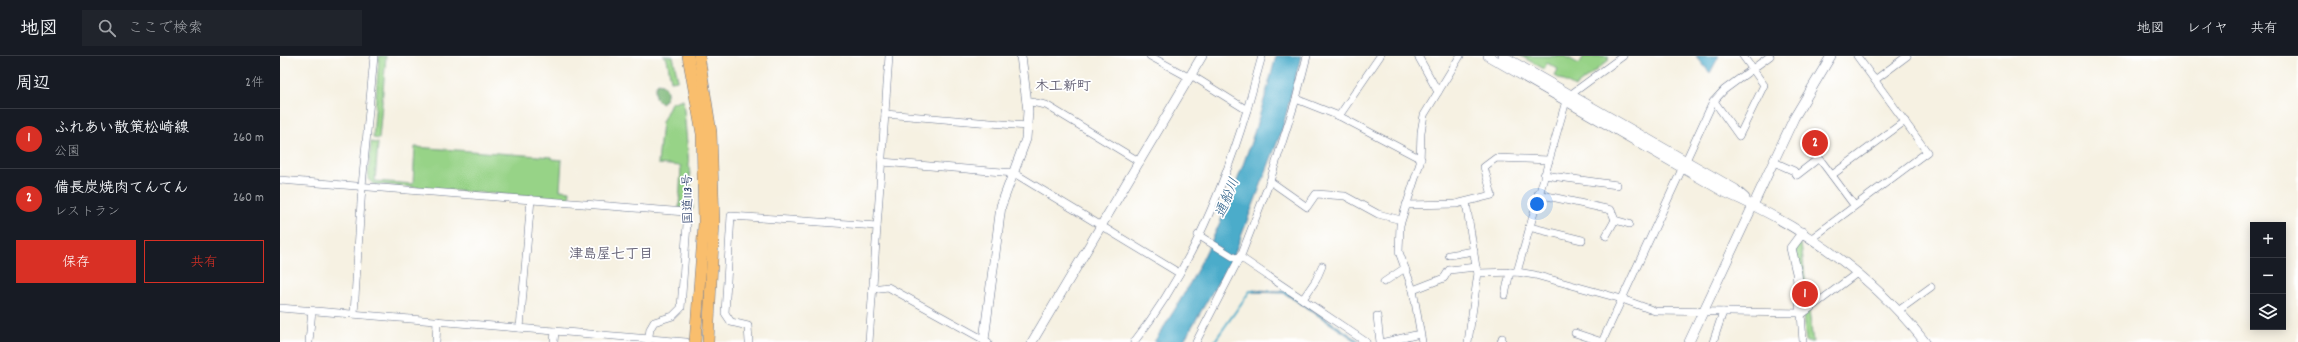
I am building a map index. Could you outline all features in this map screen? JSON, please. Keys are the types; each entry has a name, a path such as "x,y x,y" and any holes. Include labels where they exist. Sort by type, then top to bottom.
{"highway":[{"name":"国道113号","path":"688,56 702,134 704,223 695,342"},
{"name":"国道113号","path":"699,56 711,132 714,222 708,342"}],"street":[{"path":"354,314 362,186 374,56"},
{"path":"868,342 889,56"},
{"path":"872,289 888,287 986,341 1001,206 1026,139 1026,101 1021,56"},
{"path":"1150,56 1247,110"},
{"path":"1032,342 1202,56"},
{"path":"1134,342 1179,273 1198,235 1233,154 1262,56"},
{"path":"1196,342 1237,257 1270,182 1296,99 1307,56"},
{"path":"1339,116 1380,56"},
{"path":"1418,56 1438,92"},
{"path":"1422,342 1413,290 1400,252 1401,220 1421,159 1422,124 1424,114 1460,56"},
{"path":"1488,56 1568,98 1684,164 1724,192 1754,205 1803,232 1858,273 1898,311 1925,342"},
{"path":"1503,56 1568,98"},
{"path":"1505,295 1529,227 1568,98 1623,56"},
{"path":"1714,101 1739,136 1764,85 1743,56"},
{"path":"1575,333 1602,342 1706,113 1724,90 1770,56"},
{"path":"1689,342 1794,118 1831,56"},
{"path":"1812,238 1854,205 1927,152 1857,56"},
{"path":"1875,80 1907,56"},
{"path":"1296,99 1339,116 1421,159"},
{"path":"1026,101 1046,105 1140,162"},
{"path":"885,114 1027,126"},
{"path":"1832,175 1905,122"},
{"path":"1406,205 1433,206 1466,202 1492,195 1484,167 1496,158 1549,160"},
{"path":"1774,162 1794,171 1797,175 1819,158 1854,205"},
{"path":"882,162 1014,173 1179,273"},
{"path":"1544,175 1617,185"},
{"path":"280,180 685,212 687,224 681,308 673,316 654,322 648,340"},
{"path":"1270,182 1307,207 1316,194 1345,196 1378,214 1401,220"},
{"path":"1538,194 1611,210 1615,220"},
{"path":"520,328 531,199"},
{"path":"1466,202 1477,270 1468,342"},
{"path":"749,342 748,326 745,324 731,322 725,313 731,216 877,226"},
{"path":"1615,220 1629,224"},
{"path":"1606,236 1615,220"},
{"path":"1529,227 1582,240"},
{"path":"1803,232 1791,248 1797,273 1804,342"},
{"path":"1198,235 1237,257 1366,342"},
{"path":"1449,255 1474,251"},
{"path":"1303,300 1316,280 1322,266"},
{"path":"1384,282 1405,268"},
{"path":"1413,290 1444,278 1449,270 1514,272 1622,299 1655,311 1801,314 1858,273"},
{"path":"1898,311 1931,287"},
{"path":"280,308 555,331 630,340 686,342"},
{"path":"309,342 312,310"},
{"path":"1713,342 1723,312"},
{"path":"1377,316 1380,342"},
{"path":"436,342 437,321"},
{"path":"554,342 555,331"},
{"path":"1386,342 1420,334"}],"green space":[{"path":"379,56 386,56 379,139 373,138"},
{"path":"663,56 673,56 678,80 671,81 667,59"},
{"path":"1521,56 1565,56 1579,64 1584,56 1609,56 1607,59 1609,60 1575,87 1555,76 1558,69 1547,63 1544,69"},
{"path":"658,83 662,84 667,91 666,99 661,103 655,97 655,87"},
{"path":"683,99 693,209 679,208 681,166 658,164 662,122 671,103"},
{"path":"371,142 378,143 375,181 413,184 415,147 552,157 552,159 562,160 560,190 570,191 569,200 373,184 368,179"},
{"path":"1798,243 1801,244 1813,342 1806,342 1795,249"}],"water":[{"path":"1276,56 1301,56 1282,130 1234,255 1183,342 1154,342 1195,274 1228,204 1254,132"},
{"path":"1696,56 1719,56 1710,73"},
{"path":"1253,290 1285,291 1361,342 1358,342 1284,293 1252,292"}],"waterway":[{"path":"1214,342 1250,291 1254,291"}],"place":[{"name":"備長炭焼肉てんてん","path":"1815,143"},
{"name":"ふれあい散策松崎線","path":"1805,294"}],"district":[{"name":"木工新町","path":"1063,87"},
{"name":"津島屋七丁目","path":"611,255"}],"water label":[{"name":"通船川","path":"1228,198"}]}
